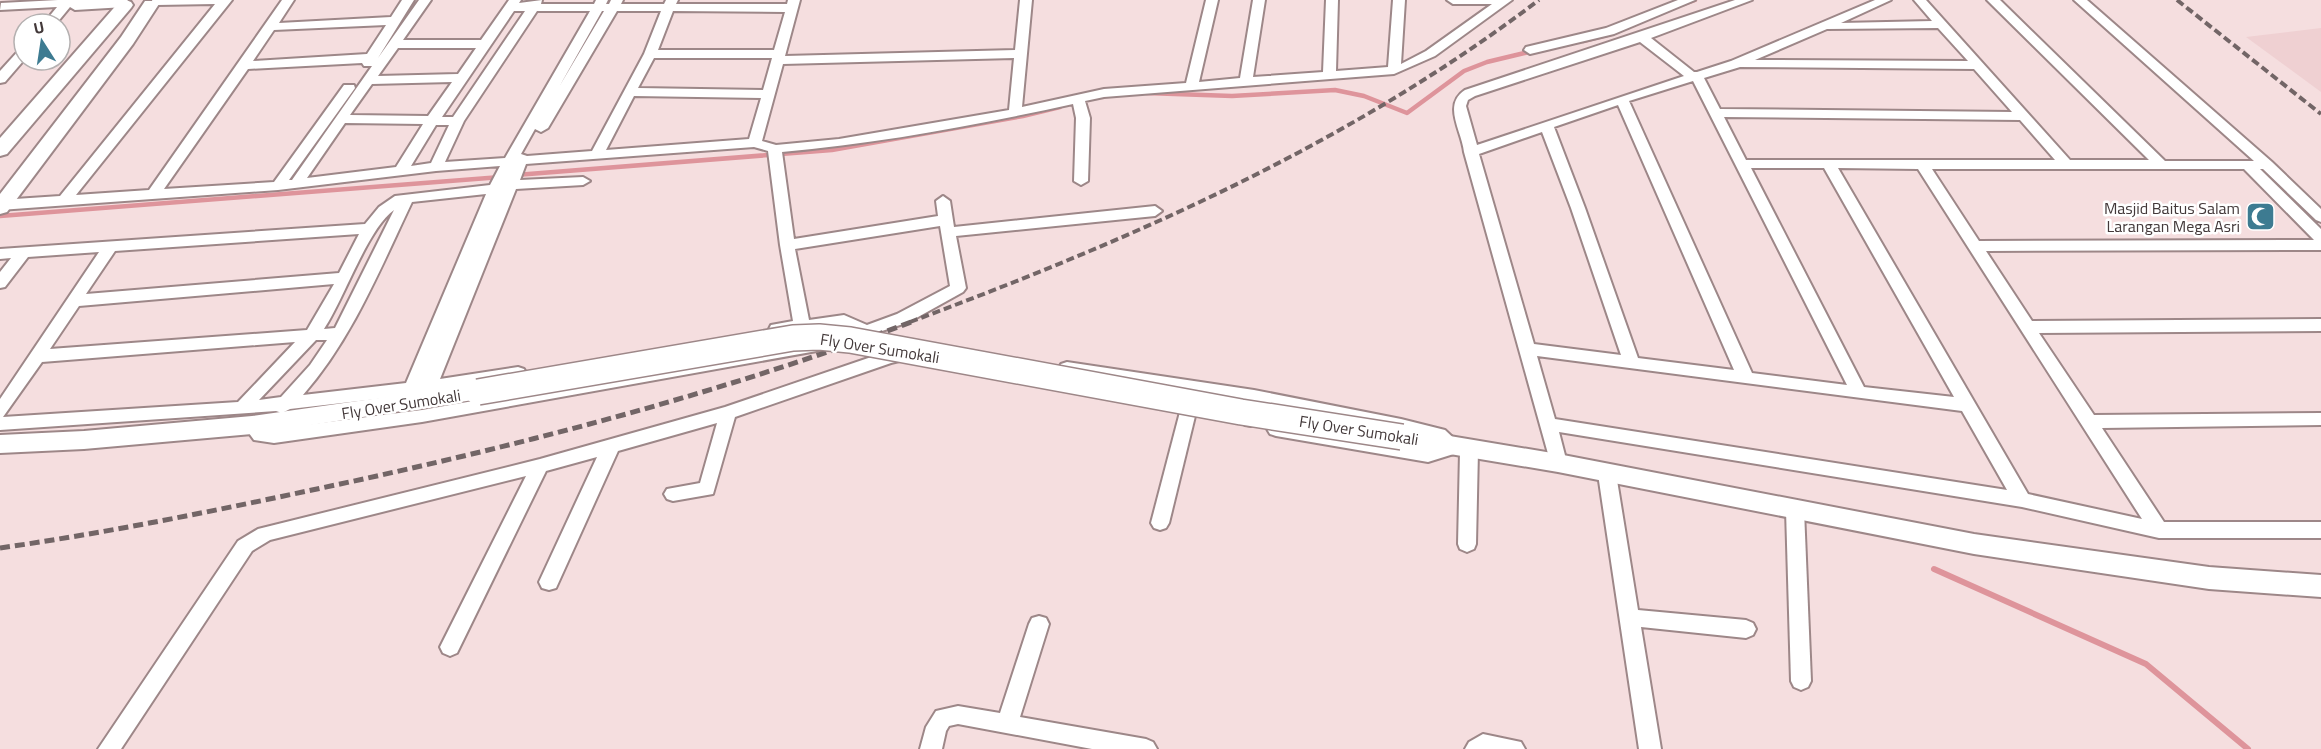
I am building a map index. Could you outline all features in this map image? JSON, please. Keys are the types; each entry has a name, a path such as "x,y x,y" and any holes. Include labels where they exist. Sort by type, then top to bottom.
{"main road":[{"path":"0,150 125,3 135,8 156,2"},
{"path":"1,206 156,2"},
{"name":"Fly Over Sumokali","path":"0,444 84,440 468,393 793,338 819,337 850,340 1240,412 1558,463 1974,544 2209,578 2321,586"}],"street":[{"path":"0,7 7,0"},
{"path":"64,3 86,0"},
{"path":"156,2 224,0"},
{"path":"64,201 224,0"},
{"path":"153,195 288,0"},
{"path":"278,186 372,58 408,0"},
{"path":"296,184 425,0"},
{"path":"1015,114 1026,0"},
{"path":"1192,86 1212,0"},
{"path":"1246,81 1259,0"},
{"path":"1329,75 1332,0"},
{"path":"1394,70 1399,0"},
{"path":"1459,10 1505,0"},
{"path":"268,416 263,384 312,335 369,228 394,202 508,177 597,154 755,143 775,155 1079,103 1119,91 1394,70 1419,62 1437,51 1459,10 1505,0"},
{"path":"1530,50 1610,31 1689,0"},
{"path":"1558,463 1471,152 1459,106 1462,98 1470,93 1642,37 1746,0"},
{"path":"1471,152 1622,99 1735,64 1886,0"},
{"path":"1920,0 2067,165"},
{"path":"1994,0 2163,166"},
{"path":"2080,0 2267,165 2321,217"},
{"path":"0,7 64,3 125,3"},
{"path":"401,171 432,121 513,3 792,4 755,143"},
{"path":"436,167 457,121 535,3"},
{"path":"420,388 508,177 608,3"},
{"path":"597,154 631,92 670,4"},
{"path":"269,27 393,21"},
{"path":"1821,27 1939,24"},
{"path":"1642,37 1694,76 1717,113 1859,393"},
{"path":"394,44 484,45"},
{"path":"652,48 886,57 955,58 1019,54"},
{"path":"244,65 372,58"},
{"path":"1735,64 1977,65"},
{"path":"0,79 12,66"},
{"path":"369,80 461,78"},
{"path":"631,92 768,94"},
{"path":"1622,99 1746,378"},
{"path":"1079,103 1081,181"},
{"path":"1717,113 2022,116"},
{"path":"340,119 457,121"},
{"path":"1547,127 1578,208 1631,362"},
{"path":"775,155 787,245 802,325"},
{"path":"1742,164 2267,165"},
{"path":"1922,164 2159,530"},
{"path":"1829,165 2022,501"},
{"path":"2248,165 2321,238"},
{"path":"1,206 278,186 436,167 508,177 583,181"},
{"path":"407,198 340,333 316,369 268,416 260,435 274,436 422,416 809,348 866,331 903,318 958,288 943,201"},
{"path":"787,245 947,226 1155,211"},
{"path":"0,254 369,228"},
{"path":"1976,246 2321,245"},
{"path":"0,412 110,247"},
{"path":"0,283 23,253"},
{"path":"74,302 344,278"},
{"path":"0,424 268,416 420,388 802,325 845,321 866,331"},
{"path":"2028,327 2321,325"},
{"path":"38,356 340,333"},
{"path":"109,749 245,546 253,539 265,534 540,466 728,413 889,357 938,346 956,347 1024,362 1256,397 1420,430 1439,435 1461,448"},
{"path":"1527,349 1859,393 1968,405"},
{"path":"889,357 935,361 1337,441 1428,455 1461,448"},
{"path":"1241,422 1255,417 1256,397"},
{"path":"1160,523 1188,412"},
{"path":"673,494 707,489 728,413"},
{"path":"2088,422 2321,419"},
{"path":"1548,424 2022,501 2159,530 2321,530"},
{"path":"549,582 610,446"},
{"path":"1461,448 1467,544"},
{"path":"450,647 540,466"},
{"path":"1607,474 1650,749"},
{"path":"1795,510 1801,681"},
{"path":"1629,616 1746,629"},
{"path":"1007,724 1039,624"},
{"path":"931,749 936,727 943,718 958,715 1146,749"},
{"path":"1476,749 1483,744 1514,749"}],"shaded area":[{"path":"2321,28 2321,92 2246,37"}],"waterway":[{"path":"1684,4 1695,0"},
{"path":"1583,41 1611,34"},
{"path":"1146,93 1232,96 1335,90 1364,96 1407,113 1464,71 1487,62 1533,51"},
{"path":"516,175 832,150 1023,116 1060,107"},
{"path":"0,216 501,177"},
{"path":"1934,569 2146,664 2248,749"}],"railway":[{"path":"910,322 1076,257 1236,184 1314,144 1391,100 1466,52 1539,0"},
{"path":"2177,0 2321,114"},
{"path":"0,548 118,529 235,506 465,456 692,395 914,321"}],"place":[{"name":"Masjid Baitus Salam Larangan Mega Asri","path":"2261,217"}]}
